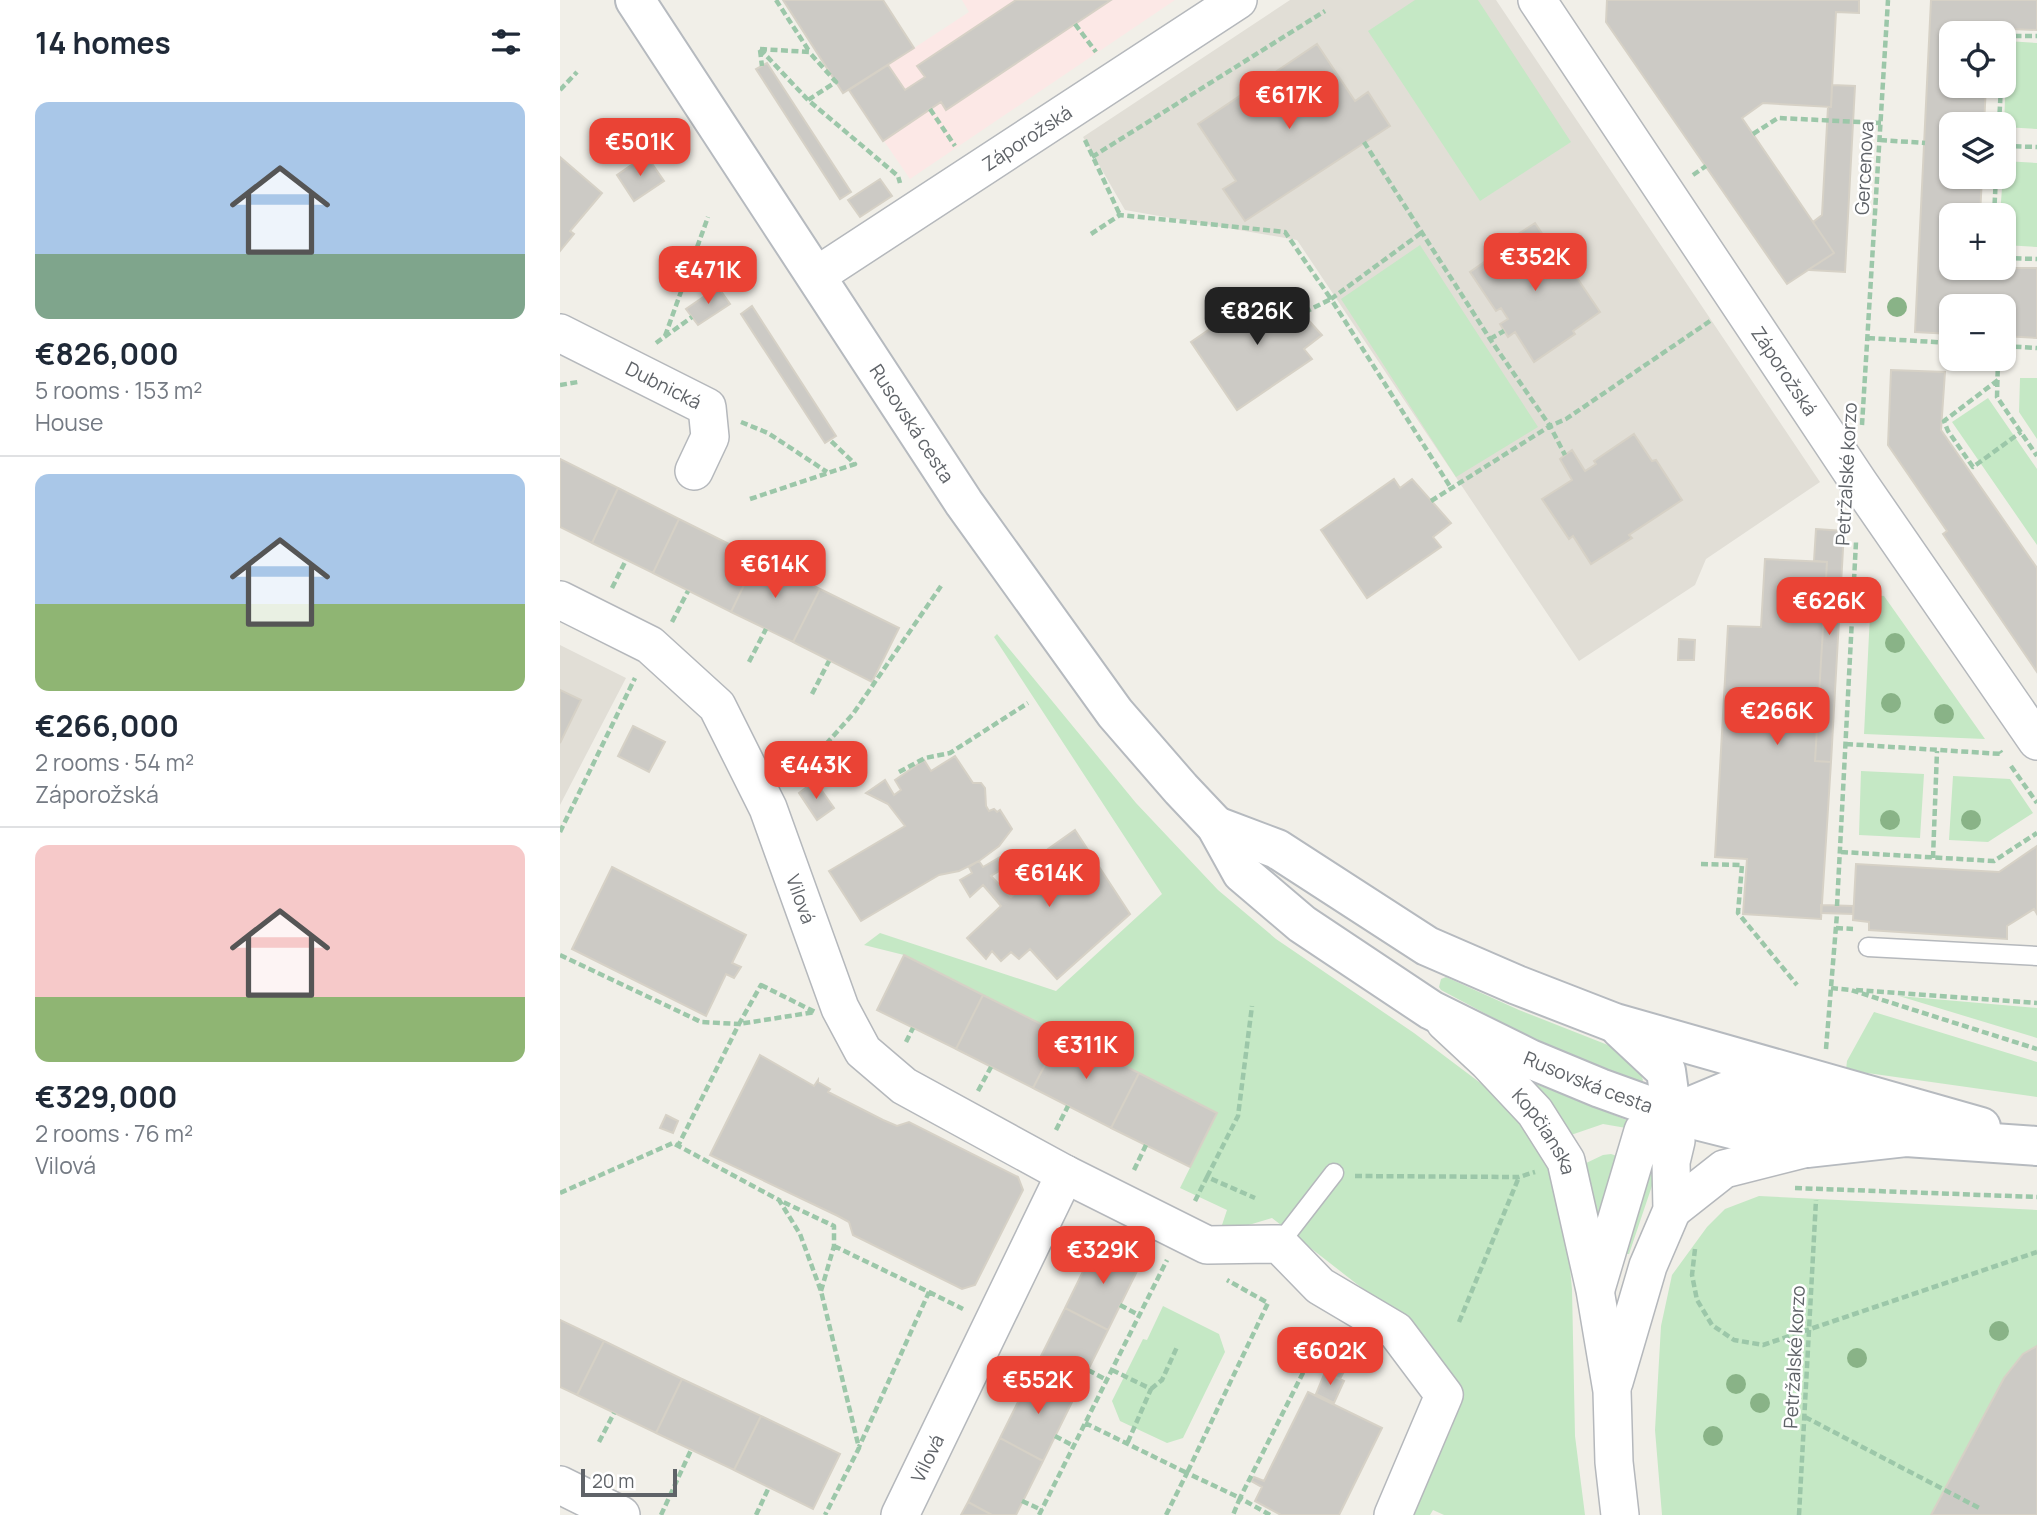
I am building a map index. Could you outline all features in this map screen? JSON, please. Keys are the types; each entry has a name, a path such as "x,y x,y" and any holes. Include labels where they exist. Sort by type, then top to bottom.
{"street":[{"name":"Rusovská cesta","path":"635,0 964,503 1115,713 1216,826 1241,873 1302,924 1431,1010 1530,1059 1672,1114 1807,1148 1906,1138 2037,1144"},
{"name":"Záporožská","path":"816,276 1237,0"},
{"name":"Záporožská","path":"1537,0 1858,483 2037,741"},
{"name":"Dubnická","path":"560,333 707,407 710,437 694,471"},
{"name":"Vilová","path":"560,600 650,645 718,706 768,808 840,1008 863,1051 904,1086 1065,1174 1207,1245 1279,1244"},
{"name":"Rusovská cesta","path":"1216,826 1277,849 1427,946 1615,1023 2037,1144"},
{"name":"Kopčianska","path":"1431,1010 1488,1062 1535,1112 1566,1161 1595,1290 1612,1391 1614,1462 1620,1515"},
{"path":"1615,1023 1665,1071 1672,1114 1727,1091 1906,1138"},
{"name":"Kopčianska","path":"1595,1290 1643,1131 1672,1114 1676,1141 1671,1162 1672,1210 1648,1266 1612,1391"},
{"name":"Kopčianska","path":"1672,1210 1724,1169 1807,1148"},
{"name":"Vilová","path":"900,1515 1065,1174"},
{"path":"1279,1244 1320,1286 1396,1331 1444,1395 1393,1515"},
{"path":"560,1485 621,1515"}],"lane":[{"path":"1868,947 2037,956"},
{"path":"1279,1244 1334,1173"}],"path":[{"path":"776,0 809,52 836,82 807,100"},
{"name":"Gercenova","path":"1868,338 1888,0"},
{"path":"1093,157 1325,11"},
{"path":"1075,24 1100,59"},
{"path":"2016,36 2037,37"},
{"path":"760,49 809,52"},
{"path":"760,49 762,66"},
{"path":"760,49 807,100 898,176 903,191"},
{"path":"560,90 577,72"},
{"path":"930,109 960,153"},
{"path":"1066,114 1083,137 1120,215"},
{"path":"1753,134 1778,118 1881,123"},
{"path":"1880,140 1925,143"},
{"path":"1364,142 1490,339 1550,426 1565,455"},
{"path":"2016,146 2037,147"},
{"path":"1693,175 1706,166"},
{"path":"891,182 898,176"},
{"path":"1091,234 1120,215 1285,232 1331,299 1451,488"},
{"path":"665,337 708,217"},
{"path":"1301,314 1331,299 1421,233"},
{"path":"2016,258 2037,259"},
{"path":"1431,501 1550,426 1566,419 1716,317"},
{"path":"1490,339 1504,331"},
{"path":"1868,338 1939,342"},
{"name":"Petržalské korzo","path":"1861,429 1868,338"},
{"path":"2016,347 2037,348"},
{"path":"1998,371 1997,397 2036,453"},
{"path":"1998,380 1944,421 1948,431 1973,467 2021,432"},
{"path":"707,407 768,433 828,472"},
{"path":"750,499 855,464 830,440"},
{"name":"Petržalské korzo","path":"1838,906 1858,483"},
{"path":"1856,544 1864,555"},
{"path":"610,592 626,560"},
{"path":"768,808 853,714 940,586"},
{"path":"671,623 688,591"},
{"path":"749,662 766,629"},
{"path":"812,694 829,661"},
{"path":"560,832 636,677"},
{"path":"899,772 925,758 950,753 1028,703"},
{"path":"1995,743 2037,803"},
{"path":"1846,744 2002,754"},
{"path":"1933,859 1937,751"},
{"path":"1841,852 1994,861 2037,833"},
{"path":"1701,863 1742,865 1738,913 1797,985"},
{"path":"1825,1057 1838,914"},
{"path":"560,956 701,1022 739,1024 815,1012 761,985 739,1024 678,1146"},
{"path":"1831,988 2037,1003"},
{"path":"1851,989 2037,1049"},
{"path":"1195,1201 1238,1116 1252,1006"},
{"path":"978,1091 990,1067"},
{"path":"1056,1131 1068,1106"},
{"path":"560,1193 673,1143 834,1226 834,1246 821,1291"},
{"path":"1133,1170 1146,1145"},
{"path":"1334,1173 1361,1177 1519,1178 1566,1161"},
{"path":"1207,1178 1255,1198"},
{"path":"1458,1322 1519,1178"},
{"path":"1785,1188 2037,1197"},
{"path":"779,1200 800,1234 821,1291 859,1448"},
{"name":"Petržalské korzo","path":"1799,1515 1816,1200"},
{"path":"1696,1238 1692,1275 1697,1300 1712,1325 1734,1340 1763,1345 2037,1252"},
{"path":"825,1515 859,1448 929,1292 834,1246"},
{"path":"1022,1501 1041,1512 1172,1249"},
{"path":"1166,1515 1268,1303 1220,1276"},
{"path":"1120,1305 1139,1315"},
{"path":"1233,1515 1318,1343 1338,1334"},
{"path":"1128,1444 1151,1389 1162,1380 1177,1347"},
{"path":"1088,1370 1107,1380"},
{"path":"1112,1370 1151,1389"},
{"path":"599,1442 614,1413"},
{"path":"1805,1417 1981,1508"},
{"path":"1085,1423 1270,1515"},
{"path":"1055,1436 1074,1446"},
{"path":"661,1515 691,1450"},
{"path":"756,1515 769,1487"}],"shaded area":[{"path":"783,0 914,48 969,12 962,0 1175,0 910,179 849,90 843,93"},
{"path":"1290,0 1496,0 1820,482 1706,559 1695,585 1579,661 1297,240 1125,210 1083,137"},
{"path":"560,645 626,678 560,805"}],"green space":[{"path":"1415,0 1478,0 1571,142 1480,201 1368,31"},
{"path":"2016,42 2037,43 2037,129 2016,128 2016,112 2005,112 2005,98 2016,98"},
{"path":"2016,162 2037,163 2037,247 2016,246 2016,203 2001,203 2002,189 2016,189"},
{"path":"1420,245 1538,427 1456,477 1341,299"},
{"path":"2020,378 2037,378 2037,439 2019,412"},
{"path":"1988,398 2037,469 2037,545 1952,422"},
{"path":"1871,595 1884,596 1985,739 1864,734"},
{"path":"997,634 1136,803 1218,890 1276,939 1414,1033 1507,1103 1535,1136 1563,1196 1572,1289 1575,1436 1585,1515 1444,1515 1433,1510 1430,1515 1415,1515 1413,1510 1452,1427 1459,1401 1450,1372 1421,1334 1272,1218 1242,1227 1221,1228 1227,1210 1180,1188 1217,1113 904,955 864,945 880,933 1056,991 1162,894 994,637"},
{"path":"1861,771 1924,774 1920,838 1859,835"},
{"path":"1953,776 2010,779 2033,813 1988,842 1949,840"},
{"path":"1446,977 1519,1010 1618,1049 1639,1070 1642,1082 1546,1046 1441,990 1441,979"},
{"path":"1899,996 2037,1008 2037,1038"},
{"path":"1874,1012 2037,1062 2037,1097 1846,1070 1847,1061"},
{"path":"1531,1082 1634,1123 1632,1129 1603,1124 1568,1136"},
{"path":"1611,1154 1623,1158 1603,1223 1596,1222 1593,1195 1582,1165"},
{"path":"1649,1165 1658,1168 1629,1254 1624,1254"},
{"path":"1759,1196 2037,1210 2037,1346 2023,1354 2004,1378 1931,1515 1662,1515 1655,1430 1661,1326 1672,1275 1707,1227 1725,1209"},
{"path":"1163,1306 1219,1334 1225,1352 1183,1438 1167,1443 1120,1421 1112,1401"}],"building":[{"path":"783,0 883,0 914,48 843,93"},
{"path":"1016,0 1111,0 946,110 941,102 883,141 849,90 888,65 905,90 925,77 917,66"},
{"path":"1607,0 1859,0 1859,13 1836,12 1831,107 1763,103 1742,118 1834,253 1787,284 1606,22"},
{"path":"1931,0 2037,0 2037,30 2016,29 2016,21 1939,21 1939,98 1985,98 1985,112 1939,112 1939,189 1981,189 1981,203 1939,203 1939,280 2016,280 2016,268 2037,268 2037,338 2016,337 2016,294 1939,294 1939,333 1915,332"},
{"path":"1317,44 1355,101 1368,92 1390,126 1245,221 1223,189 1236,181 1198,124"},
{"path":"767,63 851,192 840,199 756,69"},
{"path":"1832,85 1855,86 1845,272 1808,270 1834,253 1813,222 1822,215 1828,107 1831,107"},
{"path":"646,155 664,181 634,201 617,175"},
{"path":"560,157 602,193 570,231 574,234 560,251"},
{"path":"880,179 892,196 860,217 848,200"},
{"path":"1535,223 1570,275 1573,272 1600,312 1573,331 1575,334 1534,362 1515,332 1508,337 1500,324 1508,319 1501,308 1496,311 1470,272 1497,253 1495,249"},
{"path":"718,287 730,304 698,325 686,309"},
{"path":"1265,291 1270,299 1283,292 1322,335 1304,349 1312,359 1237,410 1191,342"},
{"path":"752,306 836,436 825,443 741,314"},
{"path":"1891,370 1945,372 1941,430 2037,568 2037,672 1943,534 1947,531 1888,445"},
{"path":"1634,434 1652,461 1656,460 1682,500 1629,535 1632,538 1591,564 1573,536 1569,539 1542,499 1572,480 1560,459 1572,450 1585,471 1596,464 1594,461"},
{"path":"560,459 618,488 592,543 560,527"},
{"path":"1394,479 1400,488 1412,479 1451,523 1433,537 1441,547 1367,598 1321,530"},
{"path":"618,488 679,519 653,573 592,543"},
{"path":"679,519 757,558 731,612 653,573"},
{"path":"1816,529 1844,531 1831,762 1815,761 1827,562 1814,561"},
{"path":"757,558 820,589 793,642 731,612"},
{"path":"1765,559 1827,562 1815,761 1831,762 1821,919 1743,914 1747,859 1715,857 1728,626 1761,627"},
{"path":"820,589 899,628 872,682 793,642"},
{"path":"1679,639 1695,640 1694,660 1678,660"},
{"path":"560,690 581,700 560,743"},
{"path":"633,726 665,742 649,772 618,756"},
{"path":"955,756 973,783 981,783 985,788 989,811 1000,810 1012,829 999,846 979,861 959,871 939,875 861,921 829,871 905,826 888,804 866,793 885,780 894,795 901,790 895,780 924,760 931,771"},
{"path":"815,781 834,808 817,820 799,793"},
{"path":"1075,830 1130,914 1057,979 1030,949 1019,959 1011,952 1001,961 992,951 986,959 967,938 1001,906 983,885 970,897 960,880 972,873 969,867 979,861 983,867 1000,857 1007,866 991,876 1011,897 1053,858 1048,849"},
{"path":"2037,846 2037,914 2034,909 2007,926 2007,939 1869,930 1869,922 1853,920 1856,864 1999,872"},
{"path":"612,867 746,935 732,963 741,967 734,978 726,974 706,1016 572,949"},
{"path":"1821,905 1853,906 1853,914 1821,913"},
{"path":"904,955 983,995 956,1049 877,1010"},
{"path":"983,995 1061,1034 1033,1088 956,1049"},
{"path":"1061,1034 1139,1073 1111,1128 1033,1088"},
{"path":"760,1055 814,1086 818,1080 830,1089 828,1092 883,1120 897,1126 909,1122 1018,1177 1023,1190 975,1285 962,1289 853,1235 849,1222 838,1216 710,1155"},
{"path":"1139,1073 1217,1113 1190,1167 1111,1128"},
{"path":"666,1115 678,1121 673,1133 660,1128"},
{"path":"1098,1241 1141,1263 1108,1330 1065,1308"},
{"path":"1065,1308 1108,1330 1076,1394 1033,1372"},
{"path":"560,1320 604,1341 577,1395 560,1387"},
{"path":"604,1341 682,1379 656,1433 577,1395"},
{"path":"2037,1346 2037,1515 1931,1515 2004,1378 2023,1354"},
{"path":"1333,1354 1349,1362 1340,1379 1325,1372"},
{"path":"1033,1372 1076,1394 1043,1461 1000,1438"},
{"path":"1325,1372 1344,1381 1334,1403 1316,1394"},
{"path":"682,1379 761,1416 734,1470 656,1433"},
{"path":"1308,1392 1382,1428 1339,1515 1281,1515 1255,1501 1262,1487 1251,1481 1254,1477 1264,1481"},
{"path":"761,1416 840,1454 813,1509 734,1470"},
{"path":"1000,1438 1043,1461 1016,1515 992,1515 968,1502"},
{"path":"968,1502 992,1515 961,1515"}]}
